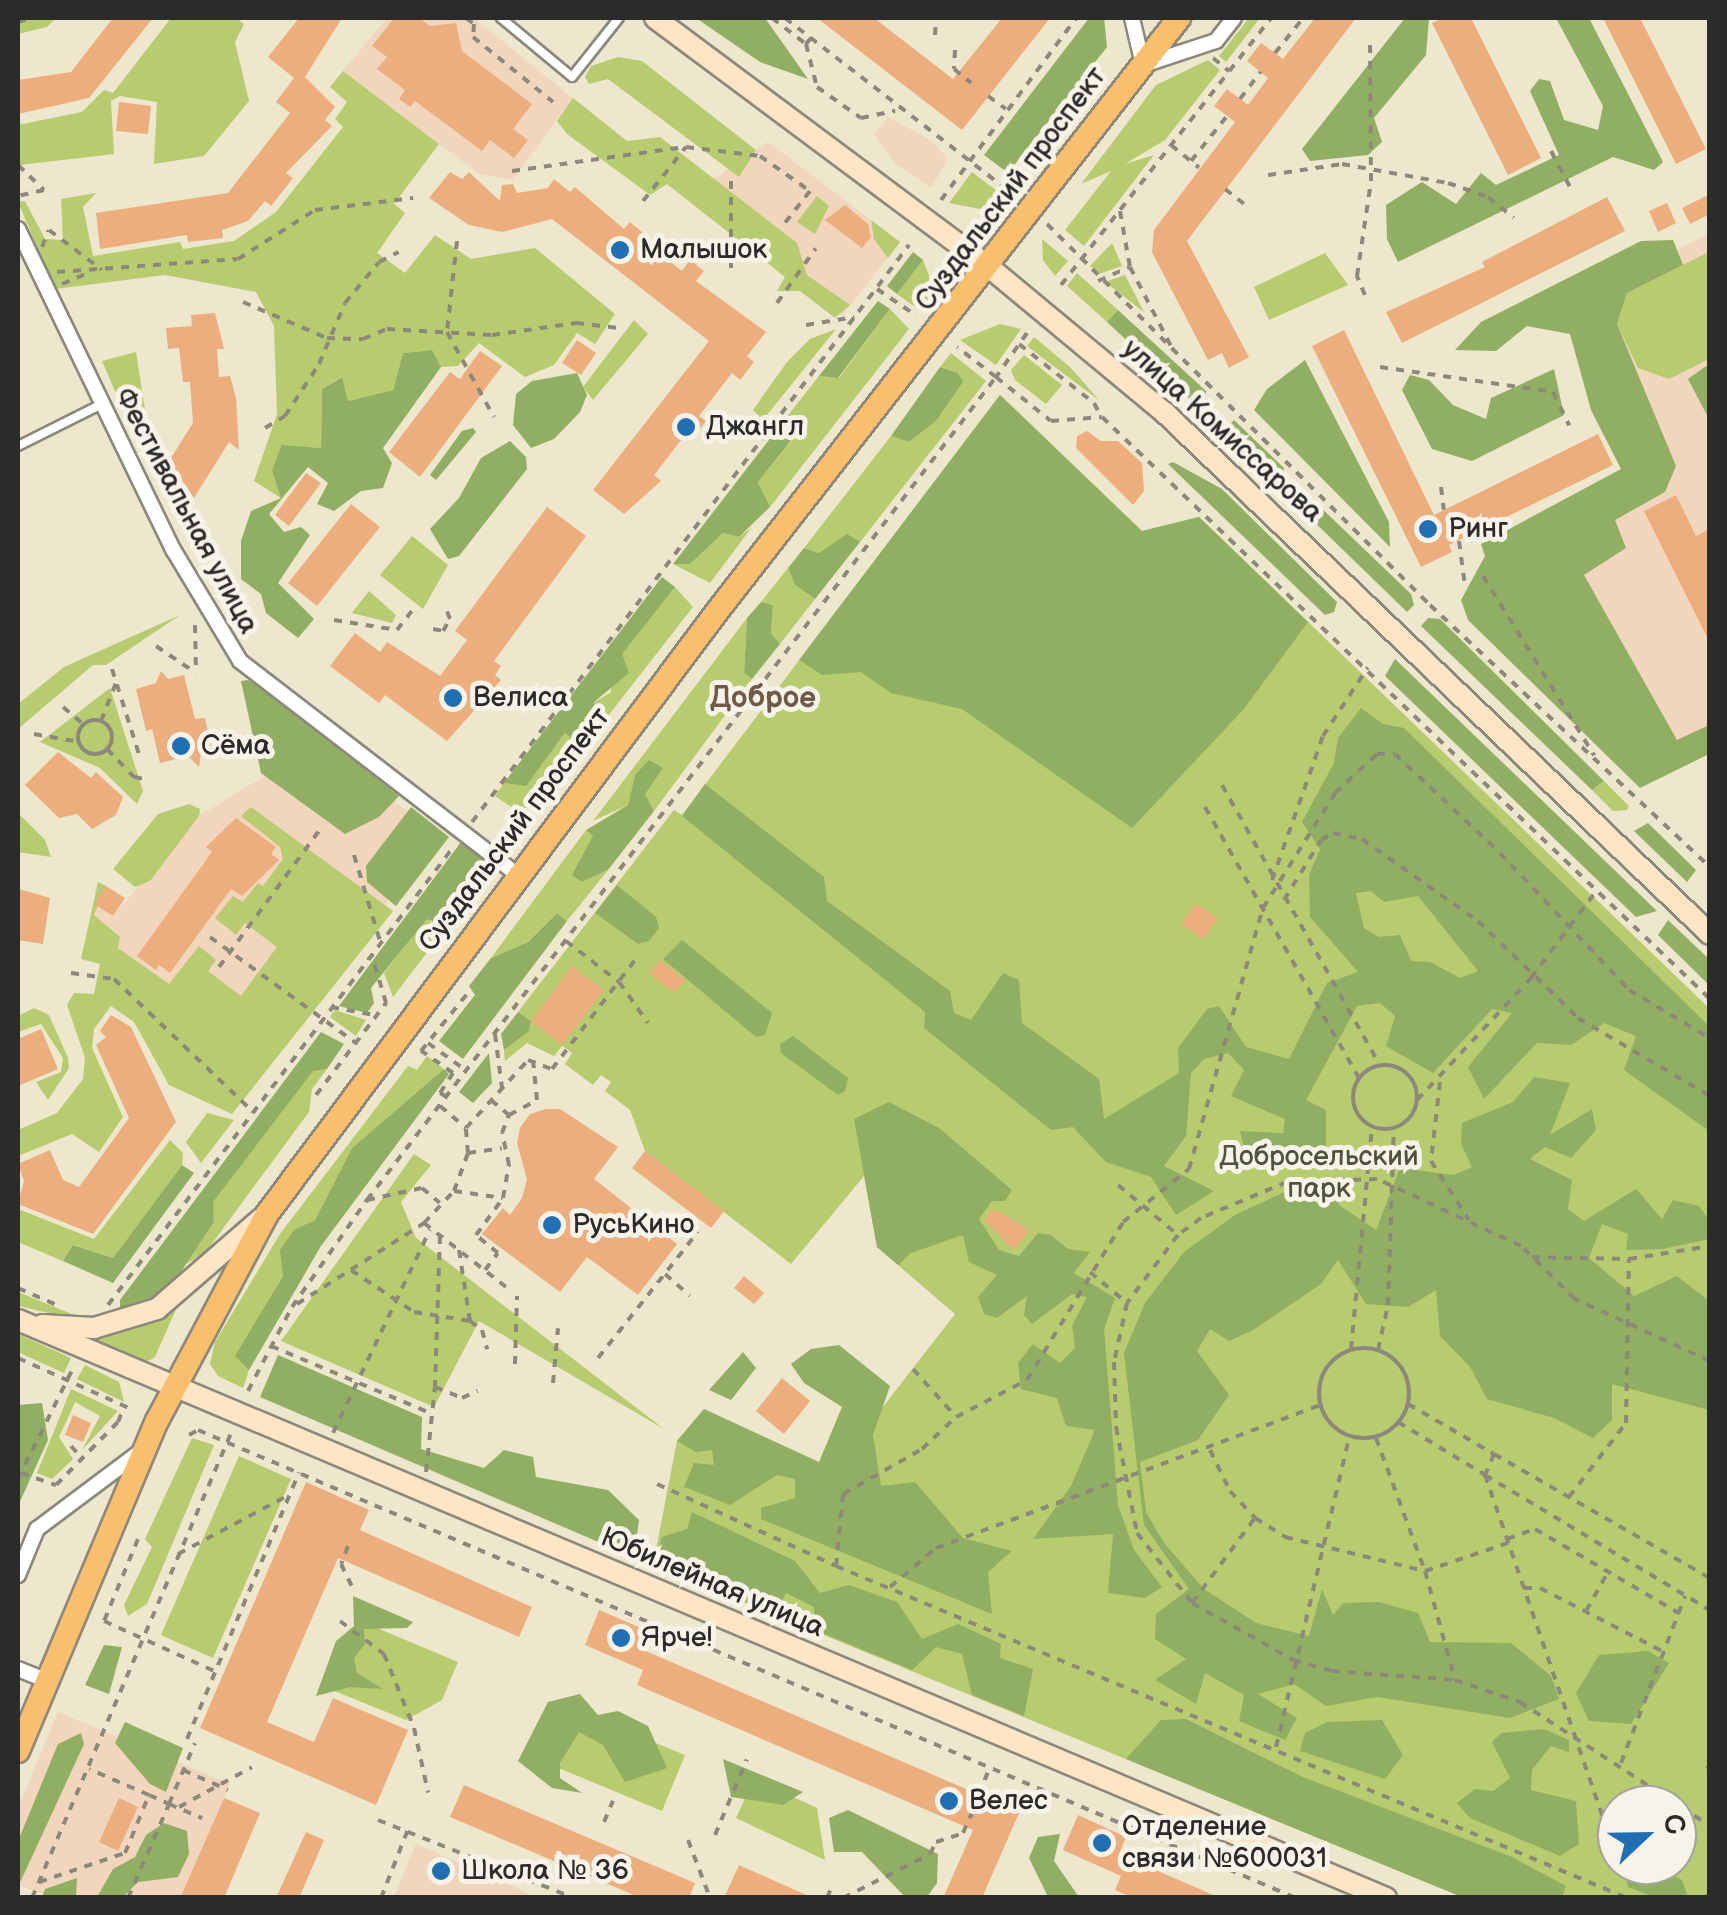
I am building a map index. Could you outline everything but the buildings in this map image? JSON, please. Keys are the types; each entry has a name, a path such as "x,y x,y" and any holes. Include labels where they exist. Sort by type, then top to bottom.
{"main road":[{"name":"улица Комиссарова","path":"654,18 990,267 1199,443 1710,934"},
{"name":"Суздальский проспект","path":"18,1751 145,1449 266,1214 518,875 1179,18"},
{"path":"21,1321 94,1328 157,1310 266,1214"},
{"name":"Юбилейная улица","path":"21,1321 174,1387 326,1446 1386,1898"}],"street":[{"path":"1132,18 1143,65 1216,41 1234,18"},
{"name":"Фестивальная улица","path":"18,228 100,404 209,618 240,661 518,875"},
{"path":"18,1574 37,1529 145,1449"},
{"path":"18,1669 48,1680"}],"lane":[{"path":"501,18 572,77 618,18"},
{"path":"18,446 100,404"}],"path":[{"path":"18,22 31,18"},
{"path":"466,18 474,24 473,37 554,102"},
{"path":"772,18 806,44 818,86 861,118 898,110"},
{"path":"786,18 898,110 969,158 1009,192"},
{"path":"935,34 936,18"},
{"path":"941,200 1076,18"},
{"path":"1061,285 1271,18"},
{"path":"1275,54 1303,18"},
{"path":"806,44 810,38"},
{"path":"1366,295 1357,276 1371,172 1370,45"},
{"path":"955,50 954,70 972,84"},
{"path":"1240,98 1260,72"},
{"path":"988,96 1006,110"},
{"path":"1191,162 1226,116"},
{"path":"1170,145 1199,168"},
{"path":"512,171 686,147 760,156 810,191 784,224"},
{"path":"643,200 686,147"},
{"path":"1551,151 1570,189"},
{"path":"1268,174 1342,164 1448,183 1488,196 1514,218"},
{"path":"18,165 44,190 18,196"},
{"path":"730,182 731,268"},
{"path":"1225,189 1244,204"},
{"path":"38,272 106,272 238,259 315,210 413,198"},
{"path":"1120,211 1130,268 1176,355"},
{"path":"1047,224 1078,262 1710,867"},
{"path":"49,230 106,272"},
{"path":"457,241 447,332 494,416"},
{"path":"102,1313 251,1110 909,244"},
{"path":"777,303 816,248"},
{"path":"264,428 284,416 318,364 345,303 379,262 399,252"},
{"path":"1098,281 1130,268"},
{"path":"46,290 90,273"},
{"path":"877,289 916,316"},
{"path":"243,302 327,338 363,339 387,330 492,335 576,323 619,328"},
{"path":"806,325 857,316"},
{"path":"248,1390 292,1307 366,1200 1027,332"},
{"path":"1019,344 1094,403 1102,416 1710,999"},
{"path":"958,346 1051,420 1102,416"},
{"path":"1380,367 1553,392 1568,425"},
{"path":"1441,487 1444,510"},
{"path":"1458,541 1465,586"},
{"path":"1483,576 1597,760"},
{"path":"334,620 396,630 412,611"},
{"path":"434,628 443,631 450,620 447,611"},
{"path":"156,646 196,673 195,625"},
{"path":"1272,880 1323,736 1368,667"},
{"path":"112,669 138,754"},
{"path":"100,720 116,682"},
{"path":"63,707 83,724"},
{"path":"83,724 100,720"},
{"path":"100,720 112,733 107,749"},
{"path":"79,742 83,724"},
{"path":"34,734 79,742 91,754 107,749"},
{"path":"107,749 134,777 149,780"},
{"path":"836,1566 844,1494 922,1449 956,1417 1026,1380 1090,1272 1142,1206 1190,1169 1263,908 1335,793 1384,750 1500,852 1629,990 1710,1038"},
{"path":"1222,785 1272,880 1379,1064 1405,1070 1417,1100"},
{"path":"1205,807 1359,1078 1354,1106 1372,1126 1394,1128 1410,1119 1417,1100 1440,1082 1531,978 1597,890"},
{"path":"218,967 319,831"},
{"path":"1284,900 1321,840 1350,834 1478,921 1531,978 1578,1018 1710,1096"},
{"path":"354,855 380,941"},
{"path":"210,937 356,1043"},
{"path":"566,941 619,982 648,1023"},
{"path":"316,1095 386,1003 371,952"},
{"path":"534,1060 552,1069 639,956"},
{"path":"72,973 114,980 251,1110"},
{"path":"446,1097 440,1092 453,1073 421,1051 466,994"},
{"path":"331,1007 377,1014"},
{"path":"495,1034 502,1088"},
{"path":"428,1043 467,1071"},
{"path":"466,1128 534,1060"},
{"path":"509,1115 538,1100 534,1060"},
{"path":"1359,1078 1379,1064"},
{"path":"1440,1082 1430,1161 1470,1222"},
{"path":"492,1100 509,1115"},
{"path":"292,1307 424,1223 454,1191 468,1153 466,1128 440,1106"},
{"path":"484,1270 498,1253 476,1235 503,1198 509,1164 502,1148 509,1115"},
{"path":"1351,1349 1378,1350 1406,1377 1408,1404 1398,1422 1376,1436 1350,1436 1332,1425 1320,1406 1322,1376 1351,1349 1372,1126"},
{"path":"1378,1350 1388,1306 1394,1128"},
{"path":"468,1153 502,1148"},
{"path":"1710,1361 1574,1299 1532,1257 1470,1222 1390,1185 1366,1180 1288,1182 1201,1218 1178,1235 1127,1303 1114,1362 1137,1533 1192,1603 1293,1660 1332,1670 1454,1680 1520,1702 1573,1732 1710,1826"},
{"path":"1118,1185 1178,1235"},
{"path":"366,1200 422,1188 442,1204"},
{"path":"454,1191 503,1198"},
{"path":"424,1223 506,1287"},
{"path":"326,1446 431,1228"},
{"path":"598,1358 698,1232"},
{"path":"425,1490 430,1414 436,1388 440,1236"},
{"path":"1532,1257 1629,1260 1710,1246"},
{"path":"459,1250 470,1321"},
{"path":"1569,1497 1626,1423 1629,1260"},
{"path":"351,1270 394,1302 437,1318 470,1321 482,1330 487,1349"},
{"path":"1090,1272 1127,1303"},
{"path":"665,1274 690,1296"},
{"path":"18,1288 62,1307"},
{"path":"515,1364 517,1296"},
{"path":"553,1383 558,1328"},
{"path":"271,1346 430,1414"},
{"path":"18,1358 131,1410"},
{"path":"75,1364 19,1476 56,1485 118,1422 124,1406"},
{"path":"913,1368 956,1417"},
{"path":"436,1388 462,1398 476,1391"},
{"path":"1408,1404 1710,1578"},
{"path":"889,1588 936,1548 1320,1406"},
{"path":"1398,1422 1710,1610"},
{"path":"189,1435 198,1430 365,1505 1296,1898"},
{"path":"32,1898 232,1431"},
{"path":"1276,1749 1293,1660 1350,1436"},
{"path":"1376,1436 1426,1572 1454,1680"},
{"path":"71,1446 82,1458"},
{"path":"1210,1448 1230,1490 1254,1518 1322,1548 1426,1572 1535,1530 1679,1613"},
{"path":"1494,1454 1485,1475 1597,1801"},
{"path":"187,1740 299,1473"},
{"path":"657,1484 836,1566 1627,1898"},
{"path":"178,1554 290,1494"},
{"path":"1192,1603 1254,1518"},
{"path":"138,1539 104,1621 216,1672"},
{"path":"348,1546 340,1564 353,1589"},
{"path":"1586,1612 1608,1572"},
{"path":"1524,1588 1540,1588 1664,1652"},
{"path":"1620,1763 1686,1596"},
{"path":"340,1621 384,1654 414,1728 428,1792"},
{"path":"128,1898 195,1743"},
{"path":"715,1835 748,1759"},
{"path":"179,1807 252,1767"},
{"path":"979,1795 990,1767"},
{"path":"89,1768 202,1818"},
{"path":"184,1770 228,1790"},
{"path":"40,1882 125,1853 149,1795"},
{"path":"604,1822 613,1801"},
{"path":"842,1898 930,1854 936,1842 963,1833 972,1813"},
{"path":"378,1820 409,1827 574,1898"},
{"path":"380,1898 409,1827"},
{"path":"688,1840 710,1898"},
{"path":"827,1898 832,1886"}],"shaded area":[{"path":"387,18 474,18 573,98 513,180 479,174 343,71"},
{"path":"888,117 932,141 948,159 931,188 895,163 874,135"},
{"path":"768,142 900,242 842,316 692,194"},
{"path":"1709,233 1709,754 1656,780 1496,578 1650,476 1571,306"},
{"path":"263,697 439,836 305,1006 169,985 117,948 120,937 94,915 94,904 113,916 199,816 273,771"},
{"path":"58,1712 230,1784 180,1897 48,1897 18,1884 18,1808"},
{"name":"Школа № 36","path":"416,1844 537,1897 394,1897"}],"green space":[{"path":"18,18 56,18 47,27 18,34"},
{"path":"171,18 236,18 244,24 235,42 249,101 204,156 154,164 157,102 120,96 111,101 114,154 20,165 18,188 18,125 82,112 104,90 113,93"},
{"path":"696,18 765,18 808,79 760,62"},
{"path":"1089,18 1104,18 1107,47 1008,173 984,155"},
{"path":"1249,18 1260,18 1226,62 1219,56"},
{"path":"1405,18 1429,18 1426,55 1374,118 1382,142 1368,155 1310,161 1302,149"},
{"path":"1556,18 1589,18 1663,162 1654,170 1613,157 1398,262 1387,239 1386,205 1422,182 1456,204 1481,173 1496,185 1559,155 1530,91 1539,79 1550,81 1564,120 1598,130 1603,106"},
{"path":"618,57 642,61 756,150 739,177 608,79 589,84 585,77 591,66"},
{"path":"1208,60 1220,70 1165,140 1125,164 1154,155 1084,246 1065,230 1111,171 1081,184 1156,85"},
{"path":"343,71 439,144 394,204 405,213 377,253 405,273 435,235 471,259 535,248 615,314 595,344 577,333 554,365 525,377 479,343 458,366 441,367 431,350 403,353 393,390 348,401 341,377 322,389 321,448 283,446 281,498 254,481 277,414 274,326 256,292 165,275 55,289 18,202 25,201 45,239 63,240 61,199 96,193 83,207 93,256 180,242 183,249 234,241 276,212 343,127 335,119 347,102 330,87"},
{"path":"573,98 627,141 660,137 797,243 807,275 850,305 835,318 800,291 777,291 785,277 667,184 650,195 567,134 557,121"},
{"path":"972,172 1005,197 980,209 949,203"},
{"path":"817,196 829,206 815,234 797,222"},
{"path":"871,220 900,242 888,258 874,239"},
{"path":"1042,239 1068,261 1055,276 1043,260"},
{"path":"1673,240 1683,265 1627,293 1617,324 1676,466 1665,492 1615,520 1626,548 1584,575 1677,740 1709,725 1709,754 1640,788 1468,620 1461,600 1485,556 1481,544 1621,469 1591,410 1570,334 1527,326 1496,351 1455,350 1481,322 1641,241"},
{"path":"1112,243 1122,266 1099,274 1090,266"},
{"path":"913,252 923,260 897,294 887,286"},
{"path":"1709,252 1709,359 1669,379 1638,368 1617,324 1627,293"},
{"path":"1325,253 1348,285 1269,320 1254,287"},
{"path":"923,260 935,291 921,311 897,294"},
{"path":"1077,273 1118,310 1107,322 1067,286"},
{"path":"1125,275 1144,312 1105,282"},
{"path":"878,301 890,309 838,378 819,376"},
{"path":"890,309 909,329 770,507 758,482 801,429 789,414 819,376 839,378"},
{"path":"1118,310 1206,391 1206,400 1195,404 1107,322"},
{"path":"634,320 648,334 593,400 583,387"},
{"path":"1000,324 1021,329 996,365 960,340"},
{"path":"836,329 763,420 753,410 787,362 810,339"},
{"path":"1034,337 1070,367 1100,401 1027,346"},
{"path":"432,350 441,367 383,448 392,463 383,488 361,491 334,511 317,504 328,483 308,467 269,514 284,532 301,527 310,535 278,583 314,619 298,638 266,613 261,594 241,579 241,541 251,511 281,498 272,470 282,445 321,448 322,389 342,377 348,401 393,390 403,353"},
{"path":"136,352 148,428 134,435 102,361"},
{"path":"951,353 986,381 860,542 847,535 819,553 804,548 891,436 909,442 936,421 962,383 958,373 940,367"},
{"path":"1024,355 1062,385 1046,404 1015,380 1011,370"},
{"path":"1305,360 1389,522 1390,547 1254,410 1267,389"},
{"path":"1709,364 1709,419 1688,379"},
{"path":"940,367 958,373 963,382 936,421 909,442 891,436"},
{"path":"1554,369 1564,415 1472,461 1432,449 1402,390 1410,375 1429,380 1453,405 1486,419 1491,398"},
{"path":"577,373 587,395 580,412 554,439 531,448 513,425 516,394 532,381"},
{"name":"Добросельский парк","path":"1000,395 1142,531 1199,517 1709,1008 1709,1897 1462,1897 653,1565 677,1441 704,1409 834,1470 955,1314 877,1247 864,1176 791,1264 645,1151 630,1110 605,1091 611,1082 601,1075 593,1085 565,1064 572,1053 567,1049 562,1046 554,1056 527,1043 505,1061 504,1050 529,1030 531,1021 518,1012 674,810 682,815"},
{"path":"1000,395 1142,531 1199,517 1308,622 1243,710 1132,828 962,709 891,693 861,672 822,675 799,660"},
{"path":"789,414 801,428 758,482 770,507 739,537 723,533 690,564 673,564"},
{"path":"1234,420 1284,468 1283,477 1273,479 1224,431"},
{"path":"473,428 476,432 436,480 430,475 462,431"},
{"path":"510,441 526,457 527,469 459,556 448,559 430,529 459,498 481,458"},
{"path":"1173,462 1222,489 1337,602 1334,612 1325,615 1168,464"},
{"path":"1315,502 1411,594 1414,605 1407,612 1304,512 1305,504"},
{"path":"752,527 710,583 673,564 690,564 723,533 739,537"},
{"path":"847,534 860,542 815,599 795,585 788,568 804,548 819,553"},
{"path":"412,536 448,565 423,609 380,575"},
{"path":"788,568 795,585 815,599 780,644 771,633 773,605 761,602"},
{"path":"662,577 675,587 622,654 629,673 594,702 601,725 596,735 579,744 565,733 526,786 504,783"},
{"path":"675,587 693,607 601,725 594,702 610,693 621,654"},
{"path":"369,591 396,615 392,623 352,613"},
{"path":"761,602 773,605 771,633 780,644 752,679 744,673 747,618"},
{"path":"180,615 106,665 93,665 18,729 18,704 64,667"},
{"path":"747,618 744,673 752,679 654,811 635,776 628,805 593,821"},
{"path":"1428,618 1440,619 1604,781 1592,790 1421,626"},
{"path":"1395,659 1657,911 1636,917 1385,676"},
{"path":"248,680 399,796 379,817 345,834 261,773 241,681"},
{"path":"110,688 143,791 137,804 100,768 40,742"},
{"path":"1361,708 1383,724 1404,728 1709,1026 1709,1131 1624,1070 1636,1036 1604,1023 1571,1045 1537,1043 1484,1099 1468,1067 1512,1013 1492,1009 1433,1073 1386,1046 1395,1016 1380,1003 1357,1006 1306,1100 1326,1110 1326,1159 1245,1151 1240,1131 1283,1133 1285,1119 1231,1096 1244,1070 1228,1053 1204,1059 1191,1073 1186,1136 1164,1166 1214,1191 1176,1215 1151,1177 1106,1162 1073,1127 1051,1130 924,1028 925,1012 682,816 705,784 824,877 827,901 950,991 954,1013 971,1020 1003,973 1019,980 1022,1023 1099,1079 1104,1119 1179,1073 1178,1048 1207,1009 1219,1006 1246,1047 1289,1059 1327,983 1358,972 1310,917 1309,875 1320,849 1302,822 1334,763 1338,738","holes":["1371,891 1384,902 1418,896 1478,971 1460,978 1430,962 1411,961 1400,935 1379,937 1364,928 1356,893"]},
{"path":"566,732 579,743 596,735 541,807 514,809 495,796 504,783 526,785"},
{"path":"649,760 663,768 645,794 654,811 608,870 582,882 572,875 593,836 586,830 628,805 635,775"},
{"path":"1604,781 1629,806 1627,810 1613,811 1592,790"},
{"path":"189,804 200,809 199,816 150,881 135,887 113,869 158,814"},
{"path":"251,807 393,911 232,1114 169,1085 134,1022 111,1006 94,1029 92,1048 123,1117 99,1152 72,1134 18,1156 18,1130 57,1113 83,1079 85,1058 67,1005 74,993 94,994 100,964 81,959 98,882 106,886 94,915 120,937 118,948 169,984 199,946 216,960 208,971 241,996 277,947 245,923 236,935 215,918 233,896 243,902 258,883 263,886 283,859 280,847 241,816"},
{"path":"411,807 449,837 396,906 367,882 366,866"},
{"path":"18,813 45,840 51,857 18,852"},
{"path":"1648,823 1696,870 1687,882 1634,831"},
{"path":"586,830 594,835 582,882 608,870 567,921 557,913 528,942 491,958"},
{"path":"461,842 493,863 438,924 427,919 371,988 374,1003 367,1013 339,1006"},
{"path":"617,885 656,917 659,928 649,941 638,944 595,913"},
{"path":"557,913 567,921 463,1059 439,1041 475,995 469,986 491,958 528,942"},
{"path":"427,918 442,933 393,997 384,973"},
{"path":"1668,920 1709,959 1709,985 1658,935"},
{"path":"682,940 772,1013 765,1035 756,1037 663,959"},
{"path":"34,1008 49,1015 68,1058 69,1068 48,1100 36,1082 61,1072 63,1058 41,1024 18,1032 18,1016"},
{"path":"335,1010 366,1020 356,1036 330,1017"},
{"path":"518,1012 531,1021 529,1031 504,1050 501,1034"},
{"path":"321,1032 344,1044 327,1069 313,1071 213,1202 214,1222 167,1293 133,1314 120,1311 120,1300"},
{"path":"793,1036 848,1078 845,1091 838,1095 781,1053 780,1044"},
{"path":"489,1053 492,1083 473,1103 459,1092"},
{"path":"427,1056 444,1069 352,1148 315,1220 294,1231 283,1276 236,1356 249,1370 243,1388 218,1376 210,1364 215,1342 280,1234 408,1066 417,1070"},
{"path":"327,1069 312,1089 309,1112 205,1253 186,1264 214,1222 212,1202 313,1070"},
{"path":"444,1069 449,1074 321,1246 249,1370 235,1356 283,1276 280,1250 294,1230 315,1220 352,1148"},
{"path":"1534,1077 1570,1083 1550,1135 1592,1109 1596,1130 1571,1158 1545,1147 1530,1159 1572,1180 1568,1209 1584,1221 1636,1189 1662,1219 1673,1200 1699,1206 1709,1220 1709,1239 1663,1249 1626,1250 1628,1234 1602,1224 1589,1258 1634,1296 1677,1276 1709,1301 1709,1410 1612,1384 1612,1420 1593,1438 1554,1418 1487,1399 1470,1367 1440,1336 1436,1290 1408,1307 1366,1304 1338,1260 1321,1284 1253,1330 1229,1341 1210,1329 1197,1351 1229,1395 1198,1440 1140,1462 1146,1512 1164,1543 1204,1589 1256,1623 1309,1636 1322,1589 1333,1615 1343,1603 1379,1602 1418,1613 1430,1642 1511,1643 1551,1676 1559,1699 1510,1718 1377,1697 1326,1706 1294,1684 1258,1694 1297,1718 1285,1740 1239,1721 1244,1695 1205,1673 1196,1704 1155,1680 1186,1659 1155,1639 1156,1614 1189,1589 1144,1525 1124,1353 1145,1303 1184,1252 1235,1215 1282,1193 1336,1189 1339,1205 1376,1230 1400,1168 1454,1175 1472,1167 1461,1144 1462,1123 1513,1102"},
{"path":"889,1102 939,1128 1012,1190 1005,1201 992,1201 979,1219 999,1250 1019,1256 1038,1233 1051,1235 1068,1249 1090,1252 1074,1273 1115,1298 1104,1329 1118,1505 1134,1550 1162,1587 1145,1598 1108,1593 1113,1534 1033,1539 1071,1486 1095,1430 1066,1426 1057,1398 1021,1389 1018,1363 1033,1344 1060,1363 1075,1348 1072,1326 1087,1297 1072,1294 1032,1324 1024,1315 1027,1296 997,1318 984,1314 978,1297 997,1275 969,1262 963,1235 911,1253 898,1265 877,1247 854,1119"},
{"path":"207,1113 234,1120 201,1163 186,1142"},
{"path":"170,1140 183,1153 182,1165 113,1258 74,1245 63,1261 18,1242 18,1209 94,1239"},
{"path":"414,1154 431,1165 401,1202 416,1238 664,1429 479,1321 434,1407 281,1341"},
{"path":"182,1165 194,1173 113,1283 63,1261 73,1245 113,1258"},
{"path":"18,1292 79,1317 78,1320 19,1306"},
{"path":"181,1298 155,1357 146,1362 96,1342 100,1332 155,1319"},
{"path":"18,1334 71,1358 64,1373 18,1352"},
{"path":"839,1345 890,1386 873,1435 881,1486 915,1482 963,1538 1012,1551 988,1572 992,1614 761,1519 761,1508 795,1498 795,1479 777,1475 730,1505 684,1487 694,1463 714,1465 712,1450 696,1452 677,1441 704,1409 819,1462 842,1407 804,1383 791,1364 811,1349"},
{"path":"743,1352 756,1368 731,1400 709,1390"},
{"path":"278,1355 422,1417 421,1449 484,1468 504,1450 533,1457 536,1477 608,1490 639,1520 635,1550 624,1553 260,1397"},
{"path":"85,1365 119,1382 124,1402 77,1379"},
{"path":"71,1389 118,1411 82,1450 100,1416 75,1402 59,1437 73,1459 52,1479 37,1473"},
{"path":"42,1403 48,1440 18,1506 18,1405"},
{"path":"192,1438 214,1445 147,1604 128,1616 124,1605 152,1547 145,1539"},
{"path":"239,1456 291,1479 213,1658 161,1635"},
{"path":"692,1512 795,1561 820,1593 849,1585 897,1602 922,1639 958,1624 1001,1644 1000,1658 1033,1669 1024,1716 972,1695 962,1654 936,1647 912,1670 815,1630 814,1607 786,1593 775,1614 653,1565 662,1537 687,1529"},
{"path":"353,1596 413,1622 407,1628 364,1629 365,1644 354,1658 357,1673 383,1689 350,1687 316,1696 336,1641 354,1626"},
{"path":"358,1620 458,1662 442,1700 406,1720 327,1688"},
{"path":"104,1645 122,1647 109,1694 85,1685"},
{"path":"1648,1651 1669,1663 1631,1724 1589,1721 1576,1693 1599,1655"},
{"path":"580,1694 598,1715 618,1711 648,1726 667,1768 625,1782 603,1745 579,1732 560,1763 560,1778 582,1793 552,1788 518,1761 548,1702"},
{"path":"572,1709 685,1755 662,1811 549,1764"},
{"path":"1186,1719 1303,1777 1512,1857 1566,1886 1562,1897 1462,1897 1126,1759 1161,1720"},
{"path":"1382,1720 1403,1755 1385,1779 1300,1751 1305,1733 1327,1722"},
{"path":"125,1722 183,1748 166,1792 150,1784 115,1743"},
{"path":"1544,1729 1569,1740 1569,1752 1551,1746 1532,1770 1531,1790 1576,1801 1579,1844 1560,1856 1470,1818 1457,1803 1475,1789 1493,1791 1510,1778 1492,1742 1501,1733"},
{"path":"81,1733 84,1744 18,1887 18,1841 58,1744"},
{"path":"723,1759 803,1792 783,1805 731,1797"},
{"path":"754,1779 817,1808 825,1860 736,1818"},
{"path":"848,1810 938,1854 937,1883 927,1897 905,1897 862,1852 834,1852 829,1818"},
{"path":"164,1823 187,1831 189,1854 178,1877 138,1882 123,1897 97,1897 113,1869 135,1857 146,1835"},
{"path":"1060,1834 1054,1861 1079,1897 1048,1897 1029,1858 1038,1837"},
{"path":"77,1878 76,1897 42,1897 45,1889"},
{"path":"1684,1885 1688,1897 1653,1897 1628,1887"}],"place":[{"name":"Малышок","path":"620,250"},
{"name":"Джангл","path":"686,427"},
{"name":"Ринг","path":"1428,529"},
{"name":"Велиса","path":"453,698"},
{"name":"Сёма","path":"181,746"},
{"name":"РусьКино","path":"552,1225"},
{"name":"Ярче!","path":"621,1638"},
{"name":"Велес","path":"949,1801"},
{"name":"Отделение связи №600031","path":"1102,1843"},
{"name":"Школа № 36","path":"441,1871"}],"district":[{"name":"Доброе","path":"763,698"}]}
